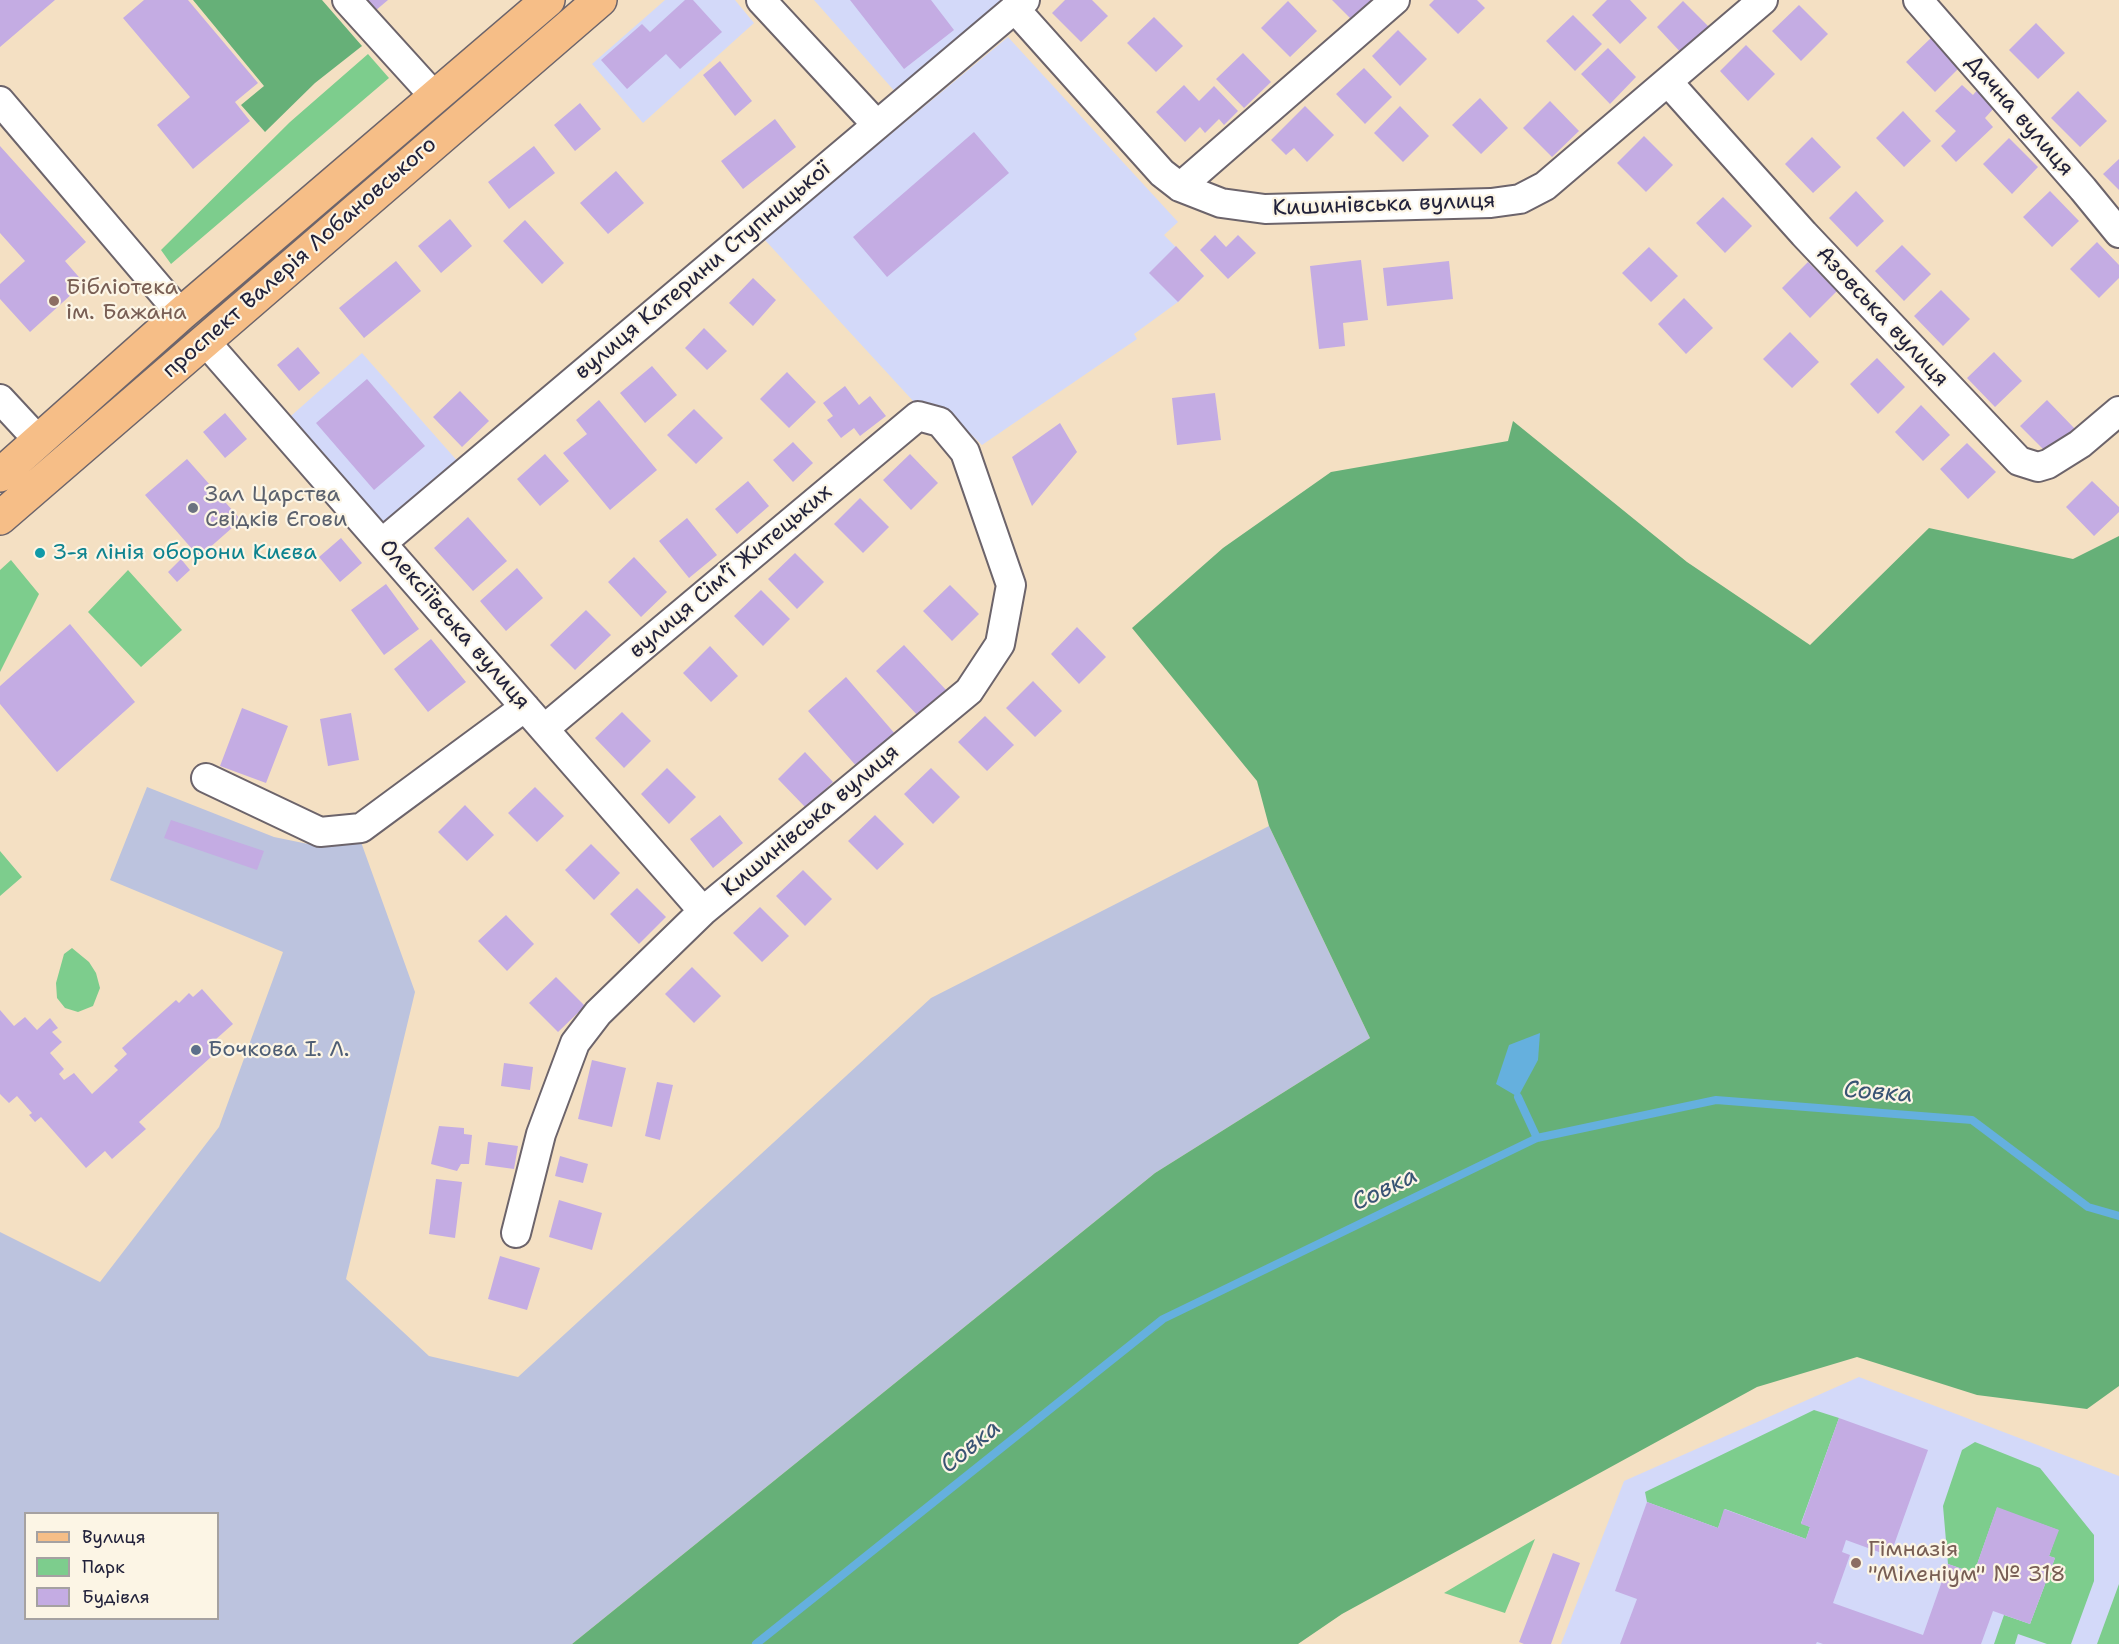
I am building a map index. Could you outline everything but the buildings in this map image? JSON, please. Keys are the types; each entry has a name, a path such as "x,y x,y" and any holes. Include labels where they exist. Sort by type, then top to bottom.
{"main road":[{"name":"проспект Валерія Лобановського","path":"0,475 182,314 548,0"},
{"name":"проспект Валерія Лобановського","path":"0,518 600,0"}],"street":[{"path":"348,0 435,97"},
{"path":"761,0 877,125"},
{"path":"1180,187 1395,0"},
{"name":"Кишинівська вулиця","path":"1020,4 1162,173 1180,187 1221,204 1265,210 1491,203 1520,199 1545,186 1763,0"},
{"name":"Дачна вулиця","path":"1918,0 2119,233"},
{"name":"вулиця Катерини Ступницької","path":"382,543 1020,4"},
{"name":"Азовська вулиця","path":"1668,82 1804,234 2019,461 2038,467 2048,464 2079,444 2119,411"},
{"path":"0,101 182,314"},
{"name":"Олексіївська вулиця","path":"204,340 703,911"},
{"path":"0,399 39,441"},
{"name":"Кишинівська вулиця","path":"516,1233 541,1134 575,1043 598,1013 703,911 969,691 1000,644 1011,585 965,452 940,422 918,416"},
{"name":"вулиця Сімʼї Житецьких","path":"544,729 918,416"},
{"path":"206,778 320,832 361,828 525,707"}],"shaded area":[{"path":"665,0 735,0 754,23 643,123 592,64"},
{"path":"814,0 1000,0 1002,2 897,94"},
{"path":"1008,37 1178,222 1164,235 1204,276 1178,302 1134,334 1137,339 982,445 947,411 914,402 764,239"},
{"path":"362,353 460,464 384,529 283,423"},
{"path":"147,787 274,837 313,845 361,842 415,992 346,1279 429,1356 518,1377 931,998 1269,826 1370,1038 1155,1173 572,1644 0,1644 0,1232 100,1282 219,1127 283,952 110,880"},
{"name":"Гімназія \"Міленіум\" № 318","path":"1859,1377 2119,1476 2119,1644 1561,1644 1624,1481"}],"green space":[{"path":"193,0 322,0 362,46 315,83 265,132 241,105 264,86"},
{"path":"368,54 389,78 171,264 161,250 290,122"},
{"path":"1513,421 1687,562 1810,645 1929,528 2073,559 2119,536 2119,1386 2087,1409 1977,1395 1857,1357 1757,1387 1342,1614 1298,1644 572,1644 1155,1173 1370,1038 1269,826 1257,781 1132,628 1223,548 1331,472 1508,441"},
{"path":"11,560 39,594 0,672 0,570"},
{"path":"128,570 182,630 141,667 88,612"},
{"path":"0,851 22,877 0,896"},
{"path":"72,948 89,962 96,973 100,988 93,1006 78,1012 65,1008 57,998 56,983 64,954"},
{"path":"1814,1410 1839,1418 1801,1523 1810,1527 1806,1539 1725,1509 1718,1528 1647,1502 1645,1492"},
{"path":"1975,1442 2040,1468 2094,1535 2094,1581 2071,1644 2047,1644 2018,1634 2015,1644 1994,1644 2004,1615 2030,1624 2055,1558 2049,1556 2058,1530 1997,1508 1974,1573 1948,1564 1943,1506 1962,1450"},
{"path":"1535,1539 1505,1613 1444,1593"},
{"path":"2119,1584 2119,1644 2097,1644"}],"water":[{"path":"1540,1033 1538,1060 1518,1097 1496,1084 1509,1045"}],"waterway":[{"path":"1518,1097 1537,1138"},
{"name":"Совка","path":"756,1644 1163,1319 1537,1138 1716,1100 1972,1120 2088,1207 2119,1216"}],"place":[{"name":"Бібліотека ім. Бажана","path":"54,301"},
{"name":"Зал Царства Свідків Єгови","path":"193,508"},
{"name":"3-я лінія оборони Києва","path":"40,553"},
{"name":"Бочкова І. Л.","path":"196,1050"},
{"name":"Гімназія \"Міленіум\" № 318","path":"1856,1563"}]}
